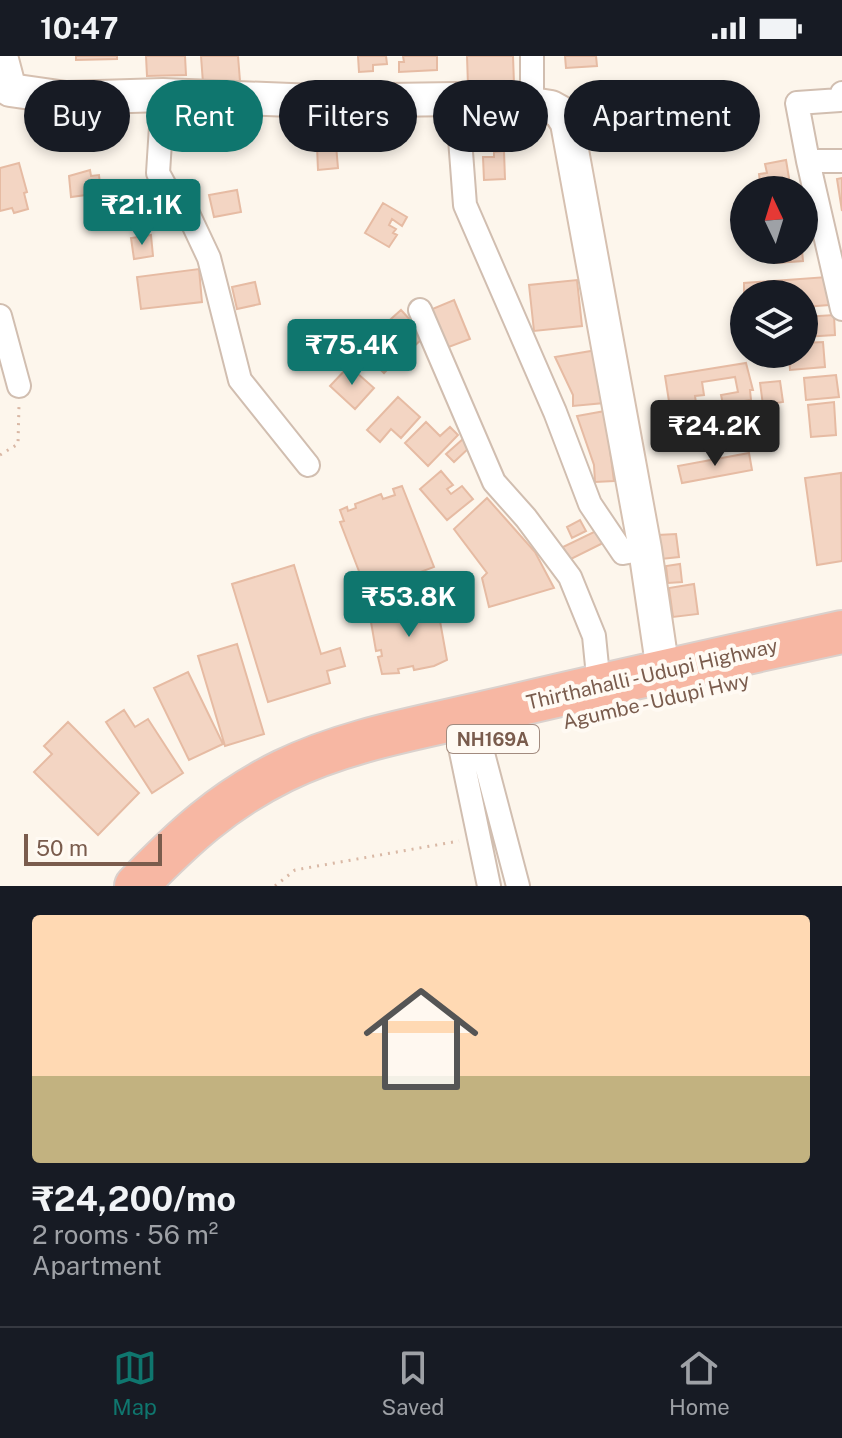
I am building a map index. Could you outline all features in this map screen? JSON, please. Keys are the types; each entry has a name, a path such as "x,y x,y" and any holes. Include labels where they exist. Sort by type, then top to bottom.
{"highway":[{"name":"Thirthahalli - Udupi Highway","path":"136,886 184,836 249,790 308,760 416,729 842,632"},
{"name":"Agumbe - Udupi Hwy","path":"174,886 227,837 304,789 345,774 842,659"}],"street":[{"path":"1,56 5,94 66,98 146,96"},
{"path":"532,56 532,80"},
{"path":"842,93 840,100 797,103 842,309"},
{"path":"263,99 433,99"},
{"path":"548,107 560,112 567,123 645,549 663,671"},
{"path":"159,152 158,173 165,186 185,207 209,258 240,380 308,465"},
{"path":"461,152 465,205 555,412 590,504 623,553 645,549"},
{"path":"808,161 842,161"},
{"path":"420,310 494,482 526,518 570,577 594,636 599,686"},
{"path":"0,316 19,386"},
{"path":"470,745 477,837 489,886"},
{"path":"470,745 518,886"}],"path":[{"path":"0,455 18,444 19,386"},
{"path":"275,886 295,870 477,837"}],"building":[{"path":"76,56 117,56 117,59 76,60"},
{"path":"146,56 185,56 186,75 147,76"},
{"path":"201,56 238,56 240,80 203,80"},
{"path":"358,56 386,56 387,64 373,65 373,71 359,72"},
{"path":"403,56 437,56 437,70 399,72 399,62 404,62"},
{"path":"467,56 513,56 514,80 468,80"},
{"path":"565,56 596,56 597,66 566,68"},
{"path":"317,152 337,152 338,168 318,170"},
{"path":"494,152 504,152 505,179 484,180 483,157 494,157"},
{"path":"786,160 789,176 759,176 767,173 765,164"},
{"path":"19,163 28,209 14,213 12,208 0,211 0,168"},
{"path":"90,170 91,176 99,175 101,193 71,197 69,176"},
{"path":"842,178 842,211 837,179"},
{"path":"237,190 241,212 214,217 209,195"},
{"path":"383,203 407,217 402,226 392,219 389,225 396,229 393,233 397,235 389,247 365,233"},
{"path":"151,235 153,256 134,259 131,238"},
{"path":"199,269 202,302 141,309 137,277"},
{"path":"827,277 829,305 818,306 818,280 786,280"},
{"path":"577,280 582,326 534,331 529,285"},
{"path":"255,282 260,304 237,309 232,287"},
{"path":"454,300 470,339 446,348 430,310"},
{"path":"401,310 425,336 407,353 382,327"},
{"path":"834,315 835,335 818,336 818,316"},
{"path":"380,331 403,353 384,373 361,351"},
{"path":"818,342 823,342 825,367 818,368"},
{"path":"597,350 604,403 573,406 573,395 555,357"},
{"path":"349,366 374,388 355,409 330,386"},
{"path":"730,366 730,368 747,368 753,390 750,390 751,400 723,404 721,395 738,392 735,377 702,382 704,395 695,396 697,410 671,414 665,376"},
{"path":"836,375 839,397 806,400 804,378"},
{"path":"780,381 783,402 763,405 760,383"},
{"path":"398,397 420,417 401,438 391,429 380,442 367,430"},
{"path":"834,402 836,435 811,437 808,405"},
{"path":"731,409 736,434 677,446 673,420"},
{"path":"605,411 614,481 595,482 594,465 577,416"},
{"path":"426,422 440,436 450,427 458,435 428,466 405,443"},
{"path":"463,439 470,447 454,462 446,454"},
{"path":"749,453 752,470 682,483 678,466"},
{"path":"441,471 453,485 447,489 451,494 462,486 473,499 447,520 420,489"},
{"path":"841,473 842,561 817,565 805,478"},
{"path":"402,486 434,567 367,592 340,522 344,521 340,510 356,508 355,504 381,494 383,499 395,495 393,489"},
{"path":"487,498 535,552 554,588 489,607 482,578 487,573 454,529"},
{"path":"580,520 586,531 572,538 567,527"},
{"path":"596,531 603,543 569,560 563,547"},
{"path":"676,534 679,557 661,559 658,535"},
{"path":"680,564 682,582 668,583 666,566"},
{"path":"294,565 321,654 340,648 345,666 327,671 330,683 268,702 232,584"},
{"path":"694,584 698,614 673,617 669,588"},
{"path":"418,603 420,609 435,607 438,610 447,660 434,666 414,670 413,666 398,669 399,673 382,674 378,657 382,656 381,650 376,651 371,622 379,618 378,613 389,610 391,615 401,613 400,607"},
{"path":"237,644 264,734 225,746 198,656"},
{"path":"188,672 223,744 189,760 154,688"},
{"path":"124,710 135,727 148,719 183,773 152,793 106,722"},
{"path":"68,722 139,793 98,835 34,772 52,754 44,746"}]}
